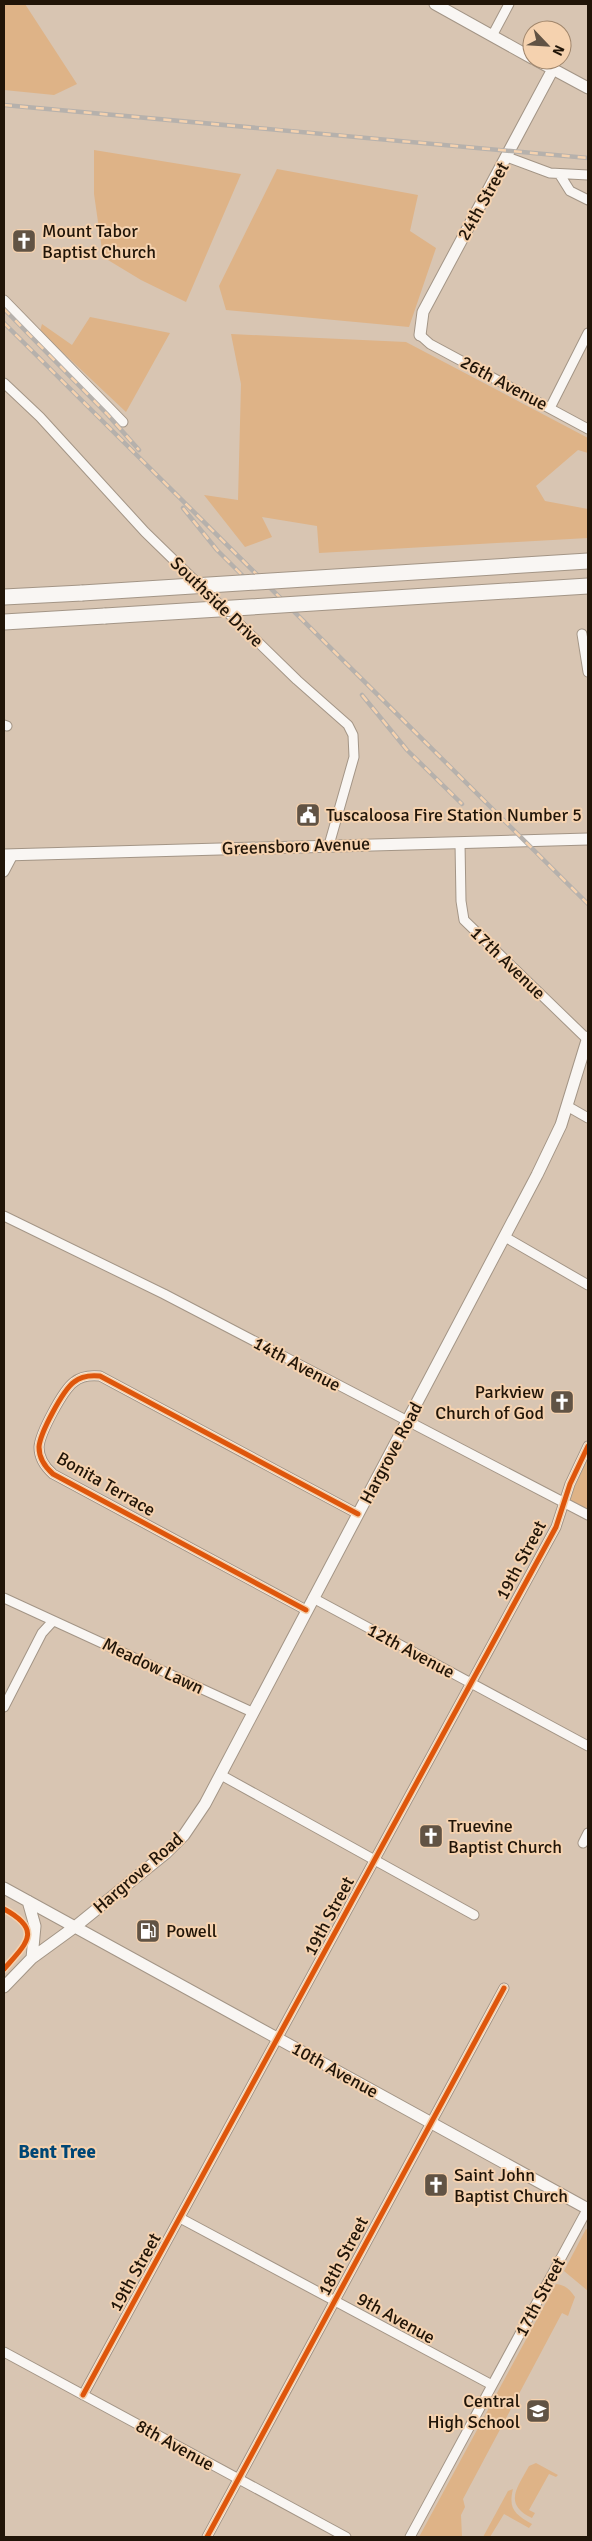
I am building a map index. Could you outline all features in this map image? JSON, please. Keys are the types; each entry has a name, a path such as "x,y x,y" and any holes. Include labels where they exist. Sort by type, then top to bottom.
{"highway":[{"path":"4,597 588,561"},
{"path":"4,622 588,586"}],"main road":[{"path":"435,4 522,52"},
{"name":"24th Street","path":"420,335 423,312 552,70"},
{"path":"555,70 588,88"},
{"name":"Greensboro Avenue","path":"8,855 588,839"},
{"name":"Hargrove Road","path":"4,1987 32,1958 76,1926 179,1840 205,1804 504,1237 561,1125 588,1038"},
{"name":"10th Avenue","path":"4,1888 588,2208"},
{"path":"28,1901 35,1926 32,1958"}],"street":[{"path":"492,36 509,4"},
{"path":"507,156 529,166 560,175 588,175"},
{"path":"560,175 570,191 588,200"},
{"path":"4,300 123,422"},
{"path":"550,408 588,333"},
{"name":"26th Avenue","path":"420,335 430,344 588,429"},
{"name":"Southside Drive","path":"4,383 40,417 145,532 297,680 348,725 353,735 354,757 329,845"},
{"path":"582,634 588,672"},
{"name":"17th Avenue","path":"460,842 461,900 464,920 588,1038"},
{"path":"4,872 8,855"},
{"path":"567,1106 588,1118"},
{"name":"14th Avenue","path":"4,1216 164,1294 588,1515"},
{"path":"504,1237 588,1285"},
{"name":"Bonita Terrace","path":"306,1610 53,1474 41,1458 39,1446 43,1433 69,1386 83,1377 100,1376 358,1514"},
{"name":"19th Street","path":"83,2395 556,1527 563,1502 588,1446"},
{"name":"Meadow Lawn","path":"4,1598 252,1712"},
{"name":"12th Avenue","path":"313,1598 588,1746"},
{"path":"4,1707 42,1633 53,1621"},
{"path":"221,1775 474,1915"},
{"path":"583,1843 588,1833"},
{"name":"18th Street","path":"207,2537 504,1988"},
{"name":"17th Street","path":"410,2537 588,2208"},
{"name":"9th Avenue","path":"180,2218 492,2385"},
{"name":"8th Avenue","path":"4,2352 346,2537"}],"shaded area":[{"path":"4,4 25,4 77,84 54,95 4,90"},
{"path":"94,150 241,174 186,302 141,280 103,257 94,194"},
{"path":"277,169 418,195 410,231 436,248 409,327 226,310 219,286"},
{"path":"90,317 170,333 126,412 40,331 42,324 72,345"},
{"path":"231,334 406,342 588,438 588,453 578,450 536,486 545,501 588,509 588,538 319,553 317,526 262,517 272,537 245,547 204,495 238,500 241,384"},
{"path":"588,1446 588,1515 563,1502"},
{"path":"586,2229 588,2230 588,2291 564,2271"},
{"path":"556,2284 567,2288 575,2297 568,2316 562,2313 463,2499 465,2507 461,2515 462,2537 419,2537"},
{"path":"536,2463 558,2475 556,2477 549,2474 529,2510 535,2513 532,2518 523,2513 518,2507 515,2495 520,2481 529,2466"},
{"path":"513,2489 511,2502 514,2510 532,2524 529,2528 504,2514 490,2537 483,2537 508,2491"}],"railway":[{"path":"4,105 588,158"},
{"path":"4,309 107,414 139,450"},
{"path":"4,323 588,904"},
{"path":"183,508 217,550 247,580"},
{"path":"362,695 407,750 462,804"}],"cycle path":[{"path":"306,1610 53,1474 43,1462 39,1447 43,1432 53,1412 74,1382 86,1376 100,1376 358,1514"},
{"path":"83,2395 556,1527 570,1484 588,1446"},
{"path":"4,1909 24,1924 27,1930 24,1944 4,1969"},
{"path":"207,2537 504,1988"}],"place":[{"name":"Mount Tabor Baptist Church","path":"24,241"},
{"name":"Tuscaloosa Fire Station Number 5","path":"308,815"},
{"name":"Parkview Church of God","path":"562,1402"},
{"name":"Truevine Baptist Church","path":"431,1836"},
{"name":"Powell","path":"148,1931"},
{"name":"Saint John Baptist Church","path":"436,2185"},
{"name":"Central High School","path":"538,2411"}],"district":[{"name":"Bent Tree","path":"57,2152"}]}
